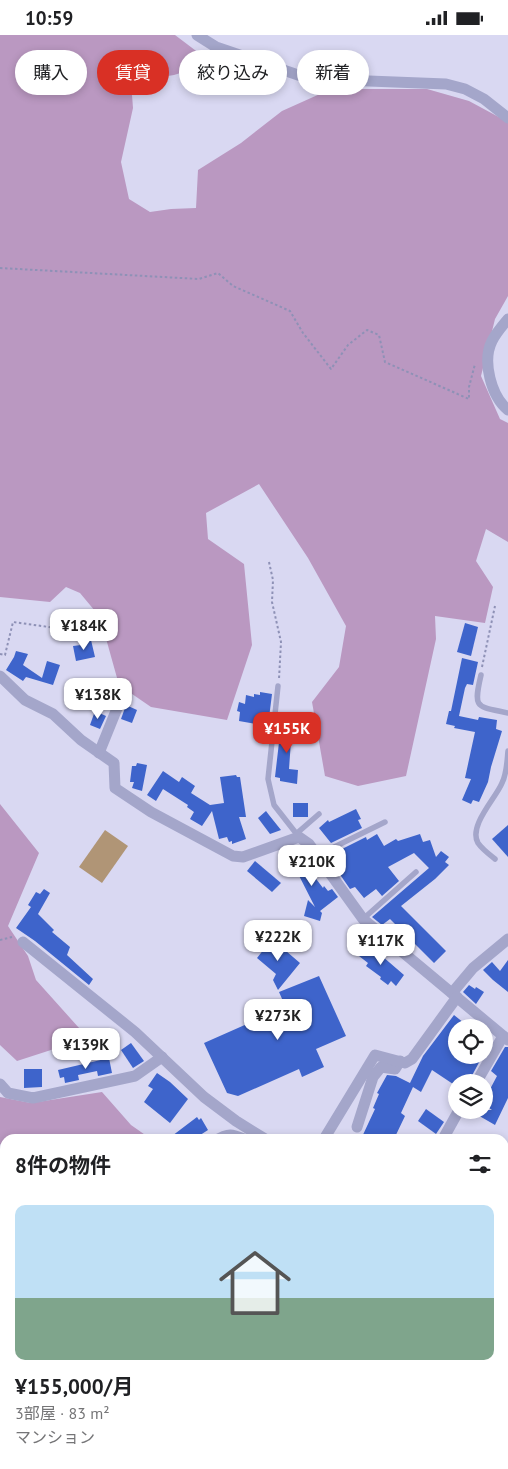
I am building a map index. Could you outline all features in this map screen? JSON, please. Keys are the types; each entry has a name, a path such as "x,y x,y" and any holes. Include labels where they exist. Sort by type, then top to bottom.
{"street":[{"path":"197,35 216,47 301,76 343,80 446,84 465,89 484,99 508,118"},
{"path":"508,319 491,342 488,352 488,374 495,392 508,410"},
{"path":"0,677 25,701 53,715 81,740 114,763 115,787 128,798 151,812 233,855 243,857 298,836 309,844 363,919 506,1038 482,1074"},
{"path":"99,753 120,701"},
{"path":"327,1134 376,1055 405,1063 412,1059 473,968 508,939"},
{"path":"22,942 135,1032 204,1097 257,1134"},
{"path":"0,1084 8,1093 33,1097 135,1076 162,1057"},
{"path":"357,1127 374,1077 381,1067 395,1069 400,1061"},
{"path":"445,1134 454,1119"}],"lane":[{"path":"481,675 476,698 477,703 482,708 508,713"},
{"path":"278,686 268,779 274,805 298,836 320,814"},
{"path":"495,859 477,842 476,830 490,801 501,785 508,751"},
{"path":"318,855 385,822"},
{"path":"363,919 416,872"},
{"path":"221,1134 231,1131 238,1134"}],"path":[{"path":"0,268 199,279 218,273 233,286 290,311 303,333 331,369 348,345 367,329 379,335 385,362 469,399 469,387 475,364"},
{"path":"270,562 273,580 272,602 281,642 278,686"},
{"path":"481,675 494,606"},
{"path":"0,654 5,655 13,622 56,628"}],"shaded area":[{"path":"0,35 175,35 195,50 179,50 179,73 169,76 169,50 97,50 97,95 132,95 133,108 121,162 129,199 150,212 196,208 198,170 241,143 282,111 318,95 369,95 369,89 427,89 469,101 508,122 508,296 495,319 481,376 500,419 508,423 508,542 486,529 476,561 493,587 485,623 435,616 436,639 406,776 358,786 325,776 312,702 339,667 346,626 308,558 259,484 206,513 208,539 244,564 252,645 227,720 151,707 119,685 100,617 80,593 66,587 50,602 0,597"},
{"path":"0,804 39,853 8,926 28,956 36,980 88,1038 17,1061 0,1045"},
{"path":"105,830 128,846 102,883 79,867"},
{"path":"102,1092 131,1125 144,1134 0,1134 0,1097 31,1103"}],"building":[{"path":"465,623 478,627 471,656 457,652"},
{"path":"91,640 95,657 76,661 73,646 81,645 81,642"},
{"path":"16,651 28,654 23,665 42,678 47,661 60,665 53,685 26,677 23,681 6,670"},
{"path":"462,658 478,662 473,685 467,684 465,688 459,716 478,720 479,717 497,720 496,729 502,731 488,782 479,802 473,800 471,804 462,800 471,779 465,778 475,732 454,728 455,726 446,724 449,711 451,711"},
{"path":"260,692 272,694 268,726 239,721 240,712 237,711 239,702 245,704 246,695 254,697 254,694 260,695"},
{"path":"126,705 137,710 132,723 121,719"},
{"path":"95,711 106,716 100,729 90,725"},
{"path":"281,725 302,728 301,742 291,741 289,769 298,770 297,784 280,781 280,778 275,777"},
{"path":"137,763 147,765 142,791 132,788 134,782 130,782 132,766 136,766"},
{"path":"163,771 179,782 182,777 195,786 191,793 210,805 224,803 220,777 236,775 240,777 246,817 239,817 246,839 232,844 232,841 229,842 227,837 219,839 212,811 202,826 190,819 194,812 187,807 188,805 163,789 156,801 147,795"},
{"path":"293,803 308,803 308,817 293,817"},
{"path":"356,809 361,819 358,820 362,828 331,843 319,828 328,820 329,822"},
{"path":"266,811 281,830 270,834 258,818"},
{"path":"508,825 508,857 492,839"},
{"path":"377,834 384,846 396,839 398,841 420,834 423,842 430,840 436,857 441,851 449,857 445,862 449,865 435,879 401,906 446,951 434,963 390,919 382,925 372,917 429,868 414,853 388,867 399,881 382,896 376,889 364,898 355,887 350,889 330,855 366,837 367,840"},
{"path":"298,845 306,862 304,863 323,888 324,886 328,891 332,889 338,897 320,911 322,913 320,921 304,916 308,900 315,907 288,854 294,851 294,847"},
{"path":"255,861 281,883 272,892 247,871"},
{"path":"44,889 50,893 38,914 54,930 52,932 70,947 67,955 93,979 89,985 16,928 31,907 28,905 36,892 40,894"},
{"path":"272,939 300,963 278,990 273,980 276,974 257,958"},
{"path":"368,944 404,975 396,986 391,981 388,985 380,979 381,977 366,966 368,963 359,956"},
{"path":"508,960 508,992 483,970 492,962 500,971"},
{"path":"319,976 346,1036 316,1049 324,1067 302,1077 299,1069 238,1096 227,1093 204,1043 265,1016 269,1026 290,1017 279,992"},
{"path":"469,985 484,992 476,1004 463,992"},
{"path":"454,1015 459,1019 451,1019"},
{"path":"448,1023 448,1064 478,1064 473,1074 448,1074 448,1081 432,1070 421,1092 413,1087 401,1113 405,1116 396,1134 363,1134 375,1109 373,1108 379,1094 377,1093 387,1075 396,1076 410,1083 423,1056"},
{"path":"131,1043 144,1061 133,1068 121,1050"},
{"path":"505,1047 508,1047 508,1098 495,1125 485,1119 493,1119 493,1084 497,1076 491,1071"},
{"path":"109,1058 112,1073 98,1076 97,1071 78,1075 79,1080 65,1083 64,1077 60,1078 58,1070"},
{"path":"24,1069 42,1069 42,1087 24,1088"},
{"path":"157,1073 188,1099 170,1123 144,1102 153,1089 148,1086"},
{"path":"426,1109 444,1122 436,1134 418,1121"},
{"path":"197,1117 199,1120 201,1118 208,1130 202,1134 175,1134"}]}
